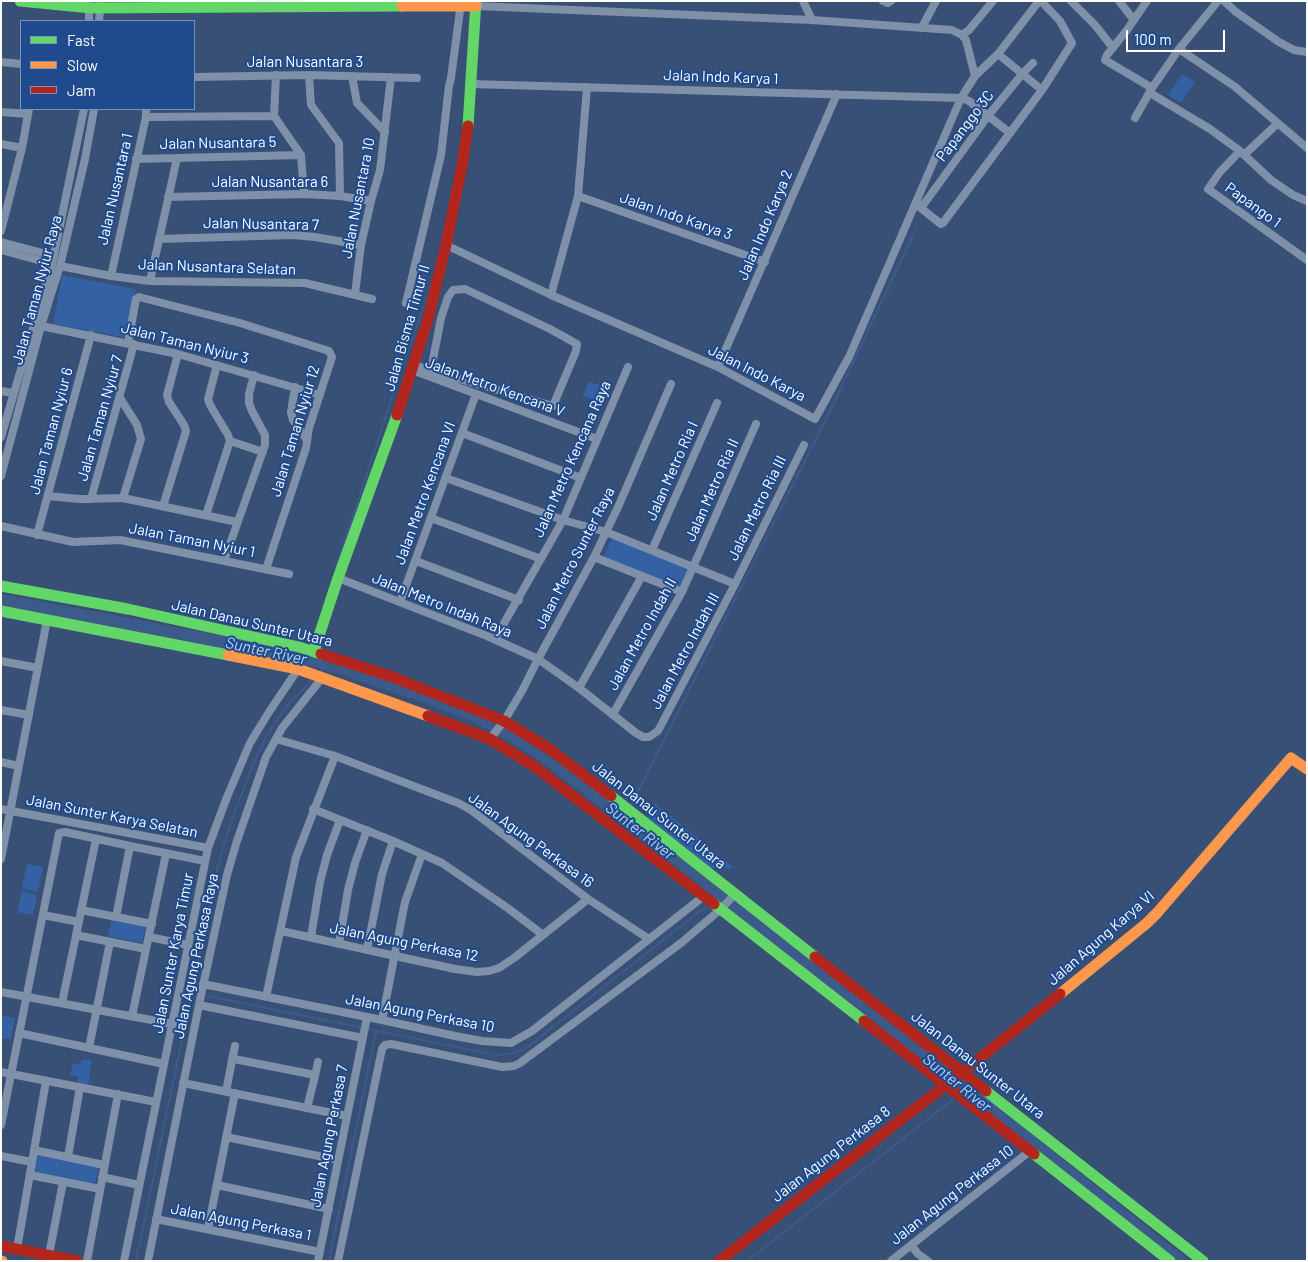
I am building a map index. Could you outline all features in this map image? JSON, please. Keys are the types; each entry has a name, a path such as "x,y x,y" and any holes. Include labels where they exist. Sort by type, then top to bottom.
{"main road":[{"path":"20,1 95,6 467,4"},
{"name":"Jalan Bisma Timur II","path":"313,650 413,368 429,316 446,245 463,160 471,84 467,4"},
{"name":"Jalan Danau Sunter Utara","path":"1,586 128,609 299,646 414,685 503,723 551,750 960,1073 1203,1261"},
{"path":"1,611 300,670 492,737 535,767 714,902 1170,1261"},
{"name":"Jalan Agung Karya VI","path":"960,1073 1092,968 1157,913 1291,758 1307,769"},
{"name":"Jalan Agung Perkasa 8","path":"719,1261 960,1073"},
{"path":"1,1246 77,1261"}],"street":[{"path":"803,1 812,20"},
{"path":"883,1 888,3 891,1"},
{"path":"922,27 936,1"},
{"path":"962,35 970,30 993,1"},
{"path":"918,206 941,224 943,223 1042,90 1072,43 1060,21 1040,1"},
{"name":"Jalan Indo Karya","path":"446,245 551,295 718,367 815,419 849,357 975,76 998,54 1040,1"},
{"path":"1071,1 1095,25 1112,48"},
{"path":"1120,1 1134,20"},
{"path":"1147,1 1105,58 1107,62 1210,129 1242,153 1271,180 1293,195 1307,201"},
{"path":"1224,1 1236,12 1279,42 1294,50 1307,52"},
{"path":"1135,118 1151,90 1179,49 1214,3"},
{"path":"406,303 441,155 449,86 467,4 812,20 952,30 962,35 970,52 975,76"},
{"path":"89,20 95,6"},
{"path":"95,6 99,20"},
{"path":"1179,49 1234,86 1307,148"},
{"path":"998,54 1042,90"},
{"path":"1,62 20,64"},
{"name":"Papanggo 3C","path":"918,206 988,116 1033,63"},
{"path":"309,75 311,105 339,143 340,196"},
{"name":"Jalan Nusantara 3","path":"195,77 309,75 417,78"},
{"path":"276,76 274,116 301,155 304,194"},
{"path":"352,76 355,98 385,132"},
{"name":"Jalan Nusantara 10","path":"355,294 361,244 380,170 391,77"},
{"name":"Jalan Indo Karya 1","path":"471,84 965,99"},
{"path":"551,295 578,196 587,87"},
{"name":"Jalan Indo Karya 2","path":"718,367 837,94"},
{"path":"965,99 1010,133"},
{"path":"1,437 56,262 84,110"},
{"name":"Jalan Taman Nyiur Raya","path":"1,476 86,153 94,110"},
{"path":"1,112 28,111 22,148 1,231"},
{"path":"146,113 274,116"},
{"name":"Jalan Nusantara 1","path":"111,276 146,113"},
{"path":"1242,153 1278,123"},
{"path":"1,144 22,148"},
{"name":"Papango 1","path":"1242,153 1220,172 1208,188 1307,260"},
{"name":"Jalan Nusantara 5","path":"136,159 301,155"},
{"path":"150,280 177,158"},
{"path":"1,192 10,194"},
{"name":"Jalan Nusantara 6","path":"168,198 304,194 340,196 371,201"},
{"name":"Jalan Indo Karya 3","path":"578,196 765,262"},
{"name":"Jalan Nusantara 7","path":"159,239 293,235 361,244"},
{"path":"1,242 56,262"},
{"path":"1,250 56,262"},
{"name":"Jalan Nusantara Selatan","path":"56,262 111,276 150,280 305,283 372,299"},
{"path":"413,368 431,370 553,406 576,351 577,344 465,289 454,290 441,321 431,370"},
{"name":"Jalan Taman Nyiur 12","path":"136,299 139,297 240,323 328,349 332,357 266,569"},
{"name":"Jalan Taman Nyiur 7","path":"91,499 120,398 131,344 136,299"},
{"path":"429,316 441,321"},
{"name":"Jalan Taman Nyiur 3","path":"41,326 178,354 320,395"},
{"name":"Jalan Taman Nyiur 6","path":"37,535 90,335"},
{"path":"164,506 186,431 167,395 178,354"},
{"path":"206,515 230,441 208,399 217,365"},
{"name":"Jalan Metro Kencana Raya","path":"495,639 563,520 628,367"},
{"name":"Jalan Metro Kencana V","path":"413,368 597,440"},
{"path":"224,561 266,442 265,435 249,403 249,391 254,375"},
{"name":"Jalan Metro Sunter Raya","path":"492,737 503,723 522,691 594,557 671,384"},
{"path":"295,387 291,412 307,440"},
{"path":"1,391 13,394"},
{"name":"Jalan Metro Kencana VI","path":"400,602 476,394"},
{"path":"120,398 137,426 141,439 123,498"},
{"name":"Jalan Metro Ria I","path":"652,550 717,403"},
{"name":"Jalan Metro Ria II","path":"694,567 756,424"},
{"path":"462,433 581,478"},
{"path":"230,441 263,452"},
{"name":"Jalan Metro Ria III","path":"735,584 804,445"},
{"path":"446,478 563,520 606,532 735,584"},
{"path":"48,496 91,499 123,498 237,522"},
{"path":"431,518 542,559"},
{"name":"Jalan Taman Nyiur 1","path":"1,526 80,543 120,540 289,574"},
{"path":"594,557 682,592"},
{"path":"416,561 518,600"},
{"name":"Jalan Metro Indah II","path":"613,714 682,592 694,567"},
{"path":"579,688 642,576"},
{"name":"Jalan Metro Indah Raya","path":"338,578 495,639 538,659 579,688 636,733 643,737 654,735 658,731"},
{"name":"Jalan Metro Indah III","path":"658,731 735,584"},
{"path":"1,859 5,825 11,811 47,620"},
{"path":"1,661 38,668"},
{"name":"Jalan Sunter Karya Timur","path":"124,1261 208,848 250,743 269,712 300,670"},
{"name":"Jalan Agung Perkasa Raya","path":"148,1261 203,987 227,875 236,844 266,756 320,677"},
{"path":"1,710 29,715"},
{"name":"Jalan Agung Perkasa 16","path":"276,739 335,756 426,789 471,810 588,899 649,939"},
{"path":"266,997 296,857 335,756"},
{"path":"1,762 19,766"},
{"name":"Jalan Sunter Karya Selatan","path":"1,809 208,848"},
{"path":"314,809 393,841 459,874 509,908 543,936"},
{"name":"Jalan Agung Perkasa 12","path":"311,937 320,882 340,820"},
{"path":"339,944 352,872 367,830"},
{"path":"1,1125 59,833 65,832 205,861"},
{"path":"62,1003 96,839"},
{"path":"367,950 382,874 393,841"},
{"path":"116,917 130,846"},
{"path":"132,1016 166,854"},
{"path":"382,1020 404,902 422,854"},
{"name":"Jalan Agung Perkasa 10","path":"203,987 266,997 366,1019 382,1020 482,1041 511,1043 532,1031 649,939 714,902 734,895"},
{"name":"Jalan Agung Perkasa 12","path":"281,930 456,970 488,971 499,968 514,958 588,899"},
{"name":"Jalan Agung Perkasa 10","path":"338,1261 382,1049 385,1045 392,1044 502,1067 514,1066 680,943 714,902"},
{"path":"81,910 152,924"},
{"path":"42,915 79,922"},
{"path":"76,935 146,949"},
{"path":"149,937 188,945"},
{"path":"89,1048 110,942"},
{"path":"1,992 173,1024"},
{"path":"200,1002 363,1034"},
{"name":"Jalan Agung Perkasa 7","path":"318,1261 366,1019"},
{"path":"19,1033 164,1064"},
{"path":"226,1092 235,1046"},
{"path":"232,1060 236,1059 315,1076"},
{"path":"307,1108 318,1062"},
{"path":"1,1072 156,1102"},
{"path":"17,1249 46,1081"},
{"path":"183,1083 347,1116"},
{"path":"68,1157 80,1087"},
{"path":"87,1261 118,1094"},
{"path":"208,1229 235,1094"},
{"path":"226,1137 338,1160"},
{"path":"34,1150 104,1165"},
{"name":"Jalan Agung Perkasa 10","path":"891,1261 1030,1151"},
{"path":"1,1156 32,1162"},
{"path":"30,1175 100,1189"},
{"path":"102,1177 139,1185"},
{"path":"49,1255 63,1182"},
{"path":"217,1185 328,1208"},
{"name":"Jalan Agung Perkasa 1","path":"156,1219 320,1252"},
{"path":"911,1245 918,1254 928,1261"}],"shaded area":[{"path":"1182,74 1195,82 1181,103 1168,95"},
{"path":"62,275 136,289 127,338 53,324"},
{"path":"589,381 610,390 604,404 583,396"},
{"path":"613,536 690,567 681,590 603,558"},
{"path":"655,803 734,868 709,868 647,819"},
{"path":"629,813 727,888 721,894 626,818"},
{"path":"27,864 43,867 38,892 22,888"},
{"path":"22,891 37,895 33,915 17,912"},
{"path":"112,919 146,926 142,943 108,936"},
{"path":"1,1016 15,1018 11,1039 1,1038"},
{"path":"82,1059 92,1061 88,1086 77,1084 78,1077 70,1075 73,1063 80,1065"},
{"path":"38,1153 99,1165 95,1185 34,1172"}],"waterway":[{"path":"630,807 830,411 917,227"},
{"path":"335,571 397,382 427,298"},
{"name":"Sunter River","path":"1,600 306,658 431,699 476,717 506,733 539,753 625,819 1180,1261"},
{"path":"321,671 328,665"},
{"path":"136,1261 219,861 234,813 266,737 286,707 314,678"},
{"name":"Sunter River","path":"625,819 627,814"},
{"name":"Sunter River","path":"714,900 721,894"},
{"path":"367,1029 496,1055 520,1051 709,904"},
{"path":"203,995 363,1028"},
{"path":"329,1261 376,1031"},
{"name":"Sunter River","path":"961,1093 966,1089"},
{"path":"747,1261 956,1097"}],"traffic: fast":[{"path":"20,1 91,8 402,6"},
{"path":"468,126 476,1"},
{"path":"314,651 338,578 397,415"},
{"path":"1,586 128,609 299,647 321,654"},
{"path":"1,611 228,655"},
{"path":"611,796 815,957"},
{"path":"714,904 864,1021"},
{"path":"986,1091 1203,1261"},
{"path":"1034,1154 1170,1261"}],"traffic: slow":[{"path":"402,6 476,6"},
{"path":"228,655 298,669 428,716"},
{"path":"1060,994 1157,913 1291,758 1307,769"}],"traffic: jam":[{"path":"397,415 428,319 446,245 468,126"},
{"path":"321,654 390,676 504,721 551,750 611,796"},
{"path":"428,716 490,739 535,767 714,904"},
{"path":"815,957 986,1091"},
{"path":"719,1261 1060,994"},
{"path":"864,1021 1034,1154"},
{"path":"1,1246 77,1261"}]}
